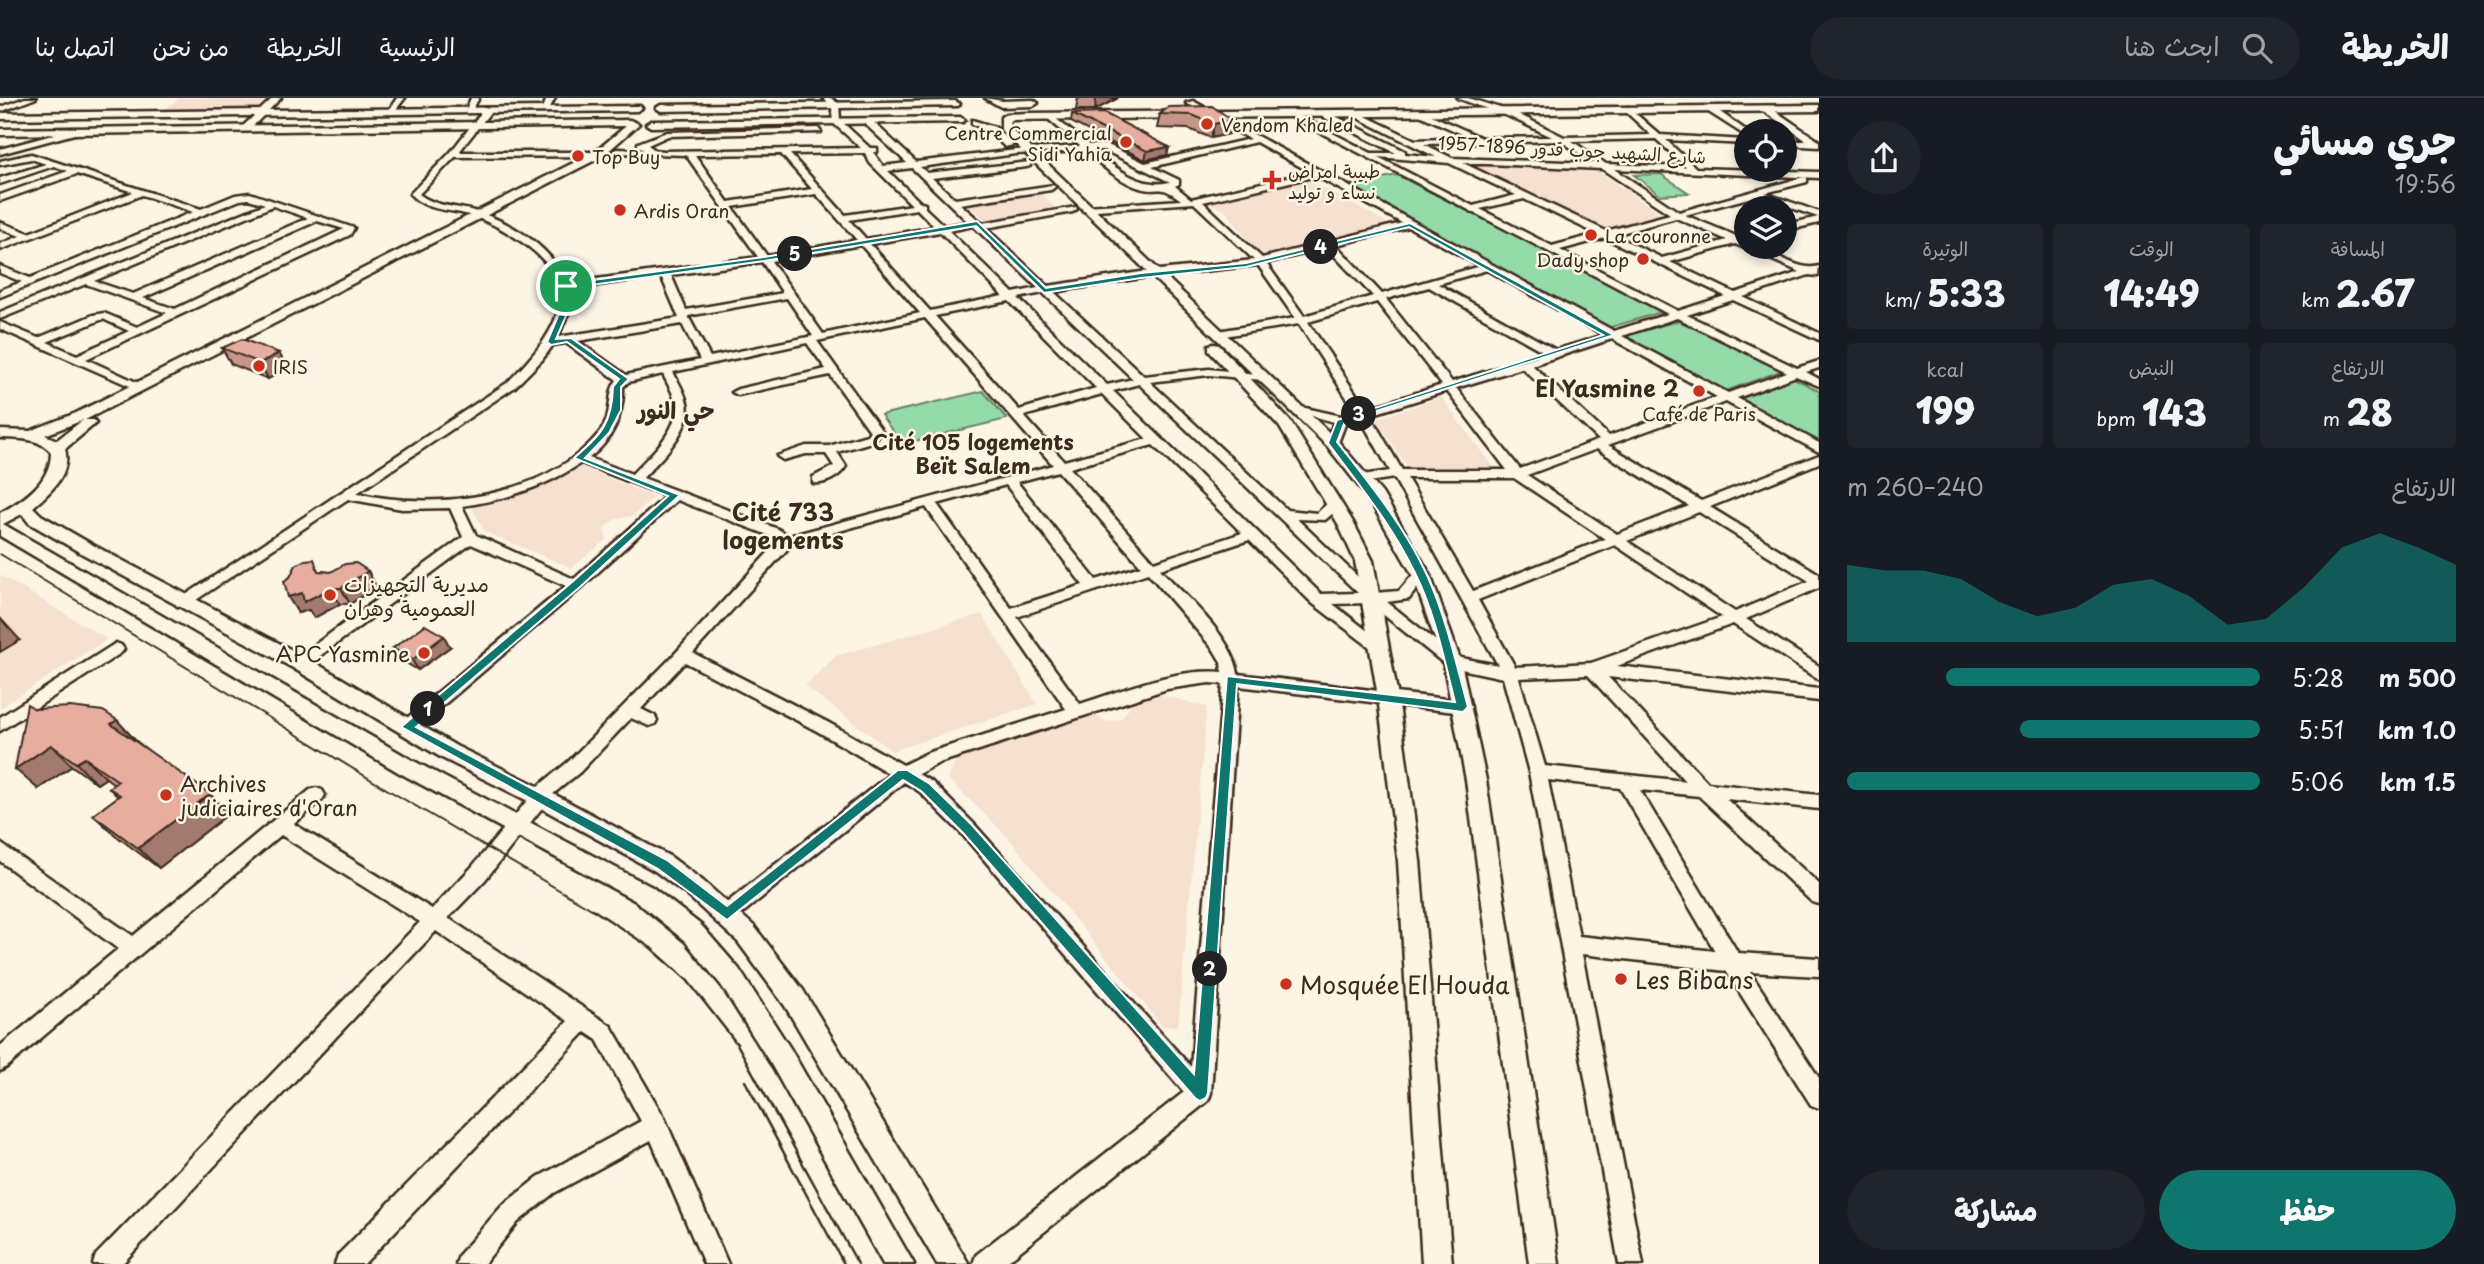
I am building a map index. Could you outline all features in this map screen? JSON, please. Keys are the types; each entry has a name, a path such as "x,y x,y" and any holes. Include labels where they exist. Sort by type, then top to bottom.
{"main road":[{"path":"990,98 1003,110 1004,128 1024,156 1051,187 1079,209"},
{"path":"1448,98 1478,98"},
{"path":"1691,98 1710,109"},
{"path":"976,100 1003,110 1049,116 1819,108"},
{"path":"0,116 545,109 641,104 836,106 959,101"},
{"path":"959,101 948,108 948,113 992,129 1024,156 1147,275 1285,424 1364,561 1388,696 1409,861 1437,1264"},
{"path":"1184,103 1218,102"},
{"path":"0,132 967,121 1003,110 1042,103"},
{"path":"640,124 620,117 641,104"},
{"path":"57,448 68,437 92,422 599,154 640,124 670,116 669,111 658,104"},
{"path":"135,130 157,114"},
{"path":"32,435 81,416 617,151 640,124"},
{"path":"1147,275 1218,334 1332,443 1362,479 1394,525 1421,574 1452,662 1463,707 1476,780 1544,1264"},
{"path":"0,434 32,435 47,440 57,448 61,462 57,474 47,488 0,520"},
{"path":"23,506 35,519 182,602 300,663 449,752 540,797 663,864 727,914 765,957 794,999 954,1264"},
{"path":"0,529 405,766 644,894 693,933 714,956 781,1057 899,1264"}],"street":[{"path":"0,110 32,98"},
{"path":"245,129 277,98"},
{"path":"390,111 401,98"},
{"path":"468,110 475,98"},
{"path":"545,109 551,98"},
{"path":"827,98 836,106 836,121 868,150 873,161 922,206 1250,535 1317,599 1380,647"},
{"path":"1462,98 1500,111 1563,139 1679,216 1734,236"},
{"path":"1184,103 1211,114 1819,448"},
{"path":"1765,108 1818,144"},
{"path":"1628,109 1694,170"},
{"path":"1710,109 1734,126"},
{"path":"182,602 511,385 551,342 565,309 566,286 554,263 542,250 528,239 482,217 418,199 414,194 453,155 488,110"},
{"path":"1420,112 1483,141 1513,163"},
{"path":"1287,113 1675,314 1819,383"},
{"path":"1322,113 1411,157"},
{"path":"1352,113 1819,337"},
{"path":"1049,116 1105,164 1142,186 1172,184"},
{"path":"867,121 1370,596 1452,662 1510,673 1592,669 1819,695"},
{"path":"664,153 641,145 667,134 818,130"},
{"path":"20,145 46,131"},
{"path":"0,152 75,131"},
{"path":"746,132 750,152"},
{"path":"1413,142 1660,137 1734,141"},
{"path":"1145,166 1255,140"},
{"path":"1797,143 1818,144"},
{"path":"883,169 1110,148 1145,166 1195,200 1262,262 1302,320 1363,413 1510,673 1538,772 1631,1264"},
{"path":"617,151 689,153 898,150"},
{"path":"784,152 1220,646 1229,662 1231,679 1200,1093 985,1264"},
{"path":"689,153 789,295 833,371 876,431 870,438 830,450 806,450 783,456"},
{"name":"شارع الشهيد جوب قدور 1896-1957","path":"1365,153 1448,160 1819,175"},
{"path":"453,155 599,154"},
{"path":"0,163 31,156 202,212"},
{"path":"926,176 1024,156"},
{"path":"0,181 53,164"},
{"path":"0,198 76,171"},
{"path":"1797,171 1802,175"},
{"path":"566,286 764,259 944,228 1079,209 1195,200 1317,173"},
{"path":"1553,249 1819,175"},
{"path":"954,202 1051,187"},
{"path":"726,205 818,191"},
{"path":"0,247 142,192"},
{"path":"1756,193 1819,218"},
{"path":"0,294 245,196 346,225 350,230 77,359"},
{"path":"1474,208 1524,196"},
{"path":"0,316 274,203"},
{"path":"842,218 922,206"},
{"path":"134,298 317,217"},
{"path":"1797,224 1819,218"},
{"path":"0,225 29,236"},
{"path":"346,494 385,504 455,505 504,495 530,485 589,451 606,431 617,410 617,387 624,379 1044,290 1262,262 1410,225"},
{"path":"1659,262 1734,241"},
{"path":"1330,245 1378,297 1517,474 1819,674"},
{"path":"1782,259 1816,272"},
{"path":"1218,334 1302,320 1487,268"},
{"path":"0,269 31,282"},
{"path":"57,271 176,313"},
{"path":"664,271 683,317 706,361"},
{"path":"1301,411 1341,420 1816,272"},
{"path":"1429,283 1555,354"},
{"path":"551,342 789,295"},
{"path":"38,342 104,316 138,331"},
{"path":"0,326 139,387"},
{"path":"568,340 624,379"},
{"path":"1524,364 1603,443 1700,508 1819,581"},
{"path":"1362,479 1397,474 1517,474 1819,364"},
{"path":"635,479 663,447 680,420 682,405 667,371"},
{"path":"738,392 833,371"},
{"path":"1014,415 1140,381 1193,373 1262,377"},
{"path":"1332,443 1341,420"},
{"path":"105,1264 490,860 514,826 540,797 574,767 629,710 787,541 1157,440"},
{"path":"818,480 838,470 840,466 830,450"},
{"path":"578,458 773,532 787,541"},
{"path":"1470,598 1819,459"},
{"path":"1008,479 1093,587"},
{"path":"407,727 576,585 675,495"},
{"path":"928,501 1076,711"},
{"path":"455,505 470,538 576,585"},
{"path":"1281,513 1320,517 1334,505"},
{"path":"1009,614 1250,535"},
{"path":"300,663 470,538"},
{"path":"1317,599 1402,597 1421,574"},
{"path":"1592,669 1734,618 1819,581"},
{"path":"0,726 116,649"},
{"path":"683,654 823,727 926,787 968,829 1200,1093"},
{"path":"1592,669 1704,790 1819,896"},
{"path":"727,914 902,774 933,758 1166,683 1209,677 1388,696 1463,707"},
{"path":"629,710 649,720"},
{"path":"1538,772 1628,784 1819,802"},
{"path":"1628,784 1732,962 1819,1097"},
{"path":"0,1060 316,795"},
{"path":"280,825 433,920 604,1033 656,1125 716,1264"},
{"path":"0,851 133,948"},
{"path":"1569,944 1732,962 1819,967"},
{"path":"346,1264 585,1018"},
{"path":"468,1264 510,1214 546,1185 656,1125"}],"shaded area":[{"path":"180,98 271,98 258,109 164,110"},
{"path":"1465,163 1591,167 1661,214 1602,230"},
{"path":"1308,180 1390,224 1260,256 1226,211 1209,203"},
{"path":"1040,191 1056,209 986,221 967,203"},
{"path":"1441,397 1493,467 1408,468 1376,419"},
{"path":"582,467 651,496 652,499 633,516 616,519 603,529 607,539 572,568 485,532 471,507 539,487 574,468"},
{"path":"0,575 107,639 0,708"},
{"path":"982,614 1037,704 892,751 805,686 836,656"},
{"path":"1161,695 1207,707 1178,1026 1162,1026 1008,837 948,779 957,757 1089,713 1108,722 1121,719 1133,702"}],"green space":[{"path":"1661,174 1689,193 1660,195 1634,175"},
{"path":"1397,175 1665,311 1608,328 1349,185"},
{"path":"1681,320 1786,369 1723,392 1622,337"},
{"path":"1794,378 1819,391 1819,443 1738,400"},
{"path":"983,391 1007,419 902,444 881,415"}],"building":[{"path":"1212,106 1232,120 1214,124 1192,115 1160,114 1169,107"},
{"path":"1104,113 1169,147 1147,151 1072,114"},
{"path":"242,339 279,353 260,363 222,348"},
{"path":"314,559 318,571 331,572 345,564 356,563 368,571 341,588 331,588 304,602 302,593 288,597 284,581 290,577 296,565"},
{"path":"425,625 444,636 412,660 393,648"},
{"name":"Archives judiciaires d'Oran","path":"27,704 35,709 70,707 103,711 117,720 111,724 210,794 138,848 93,815 120,795 109,788 118,781 85,758 76,763 51,745 15,769"}],"tram line":[{"path":"0,554 383,787 595,911"},
{"path":"592,909 651,948 687,980 737,1044 858,1264"},
{"path":"745,1081 844,1264"}],"place":[{"name":"Vendom Khaled","path":"1207,124"},
{"name":"Centre Commercial Sidi Yahia","path":"1126,142"},
{"name":"Top Buy","path":"578,156"},
{"name":"طبيبة امراض نساء و توليد","path":"1272,180"},
{"name":"Ardis Oran","path":"620,210"},
{"name":"La couronne","path":"1591,235"},
{"name":"Dady shop","path":"1643,259"},
{"name":"IRIS","path":"259,366"},
{"name":"Café de Paris","path":"1699,391"},
{"name":"مديرية التجهيزات العمومية وهران","path":"330,595"},
{"name":"APC Yasmine","path":"424,653"},
{"name":"Archives judiciaires d'Oran","path":"166,795"},
{"name":"Les Bibans","path":"1621,979"},
{"name":"Mosquée El Houda","path":"1286,984"}],"district":[{"name":"El Yasmine 2","path":"1607,387"},
{"name":"حي النور","path":"676,409"},
{"name":"Cité 105 logements Beït Salem","path":"973,453"},
{"name":"Cité 733 logements","path":"783,525"}],"route":[{"path":"977,223 1044,290 1141,275 1246,265 1410,225 1610,335 1341,420 1332,443 1376,498 1421,574 1442,630 1463,707 1231,679 1200,1093 968,829 926,787 902,774 837,823 727,914 663,864 540,797 449,752 407,727 576,585 675,495 578,458 589,451 606,431 617,410 617,387 624,379 568,340 551,342 562,321 567,299 566,286 764,259 977,223"}]}
